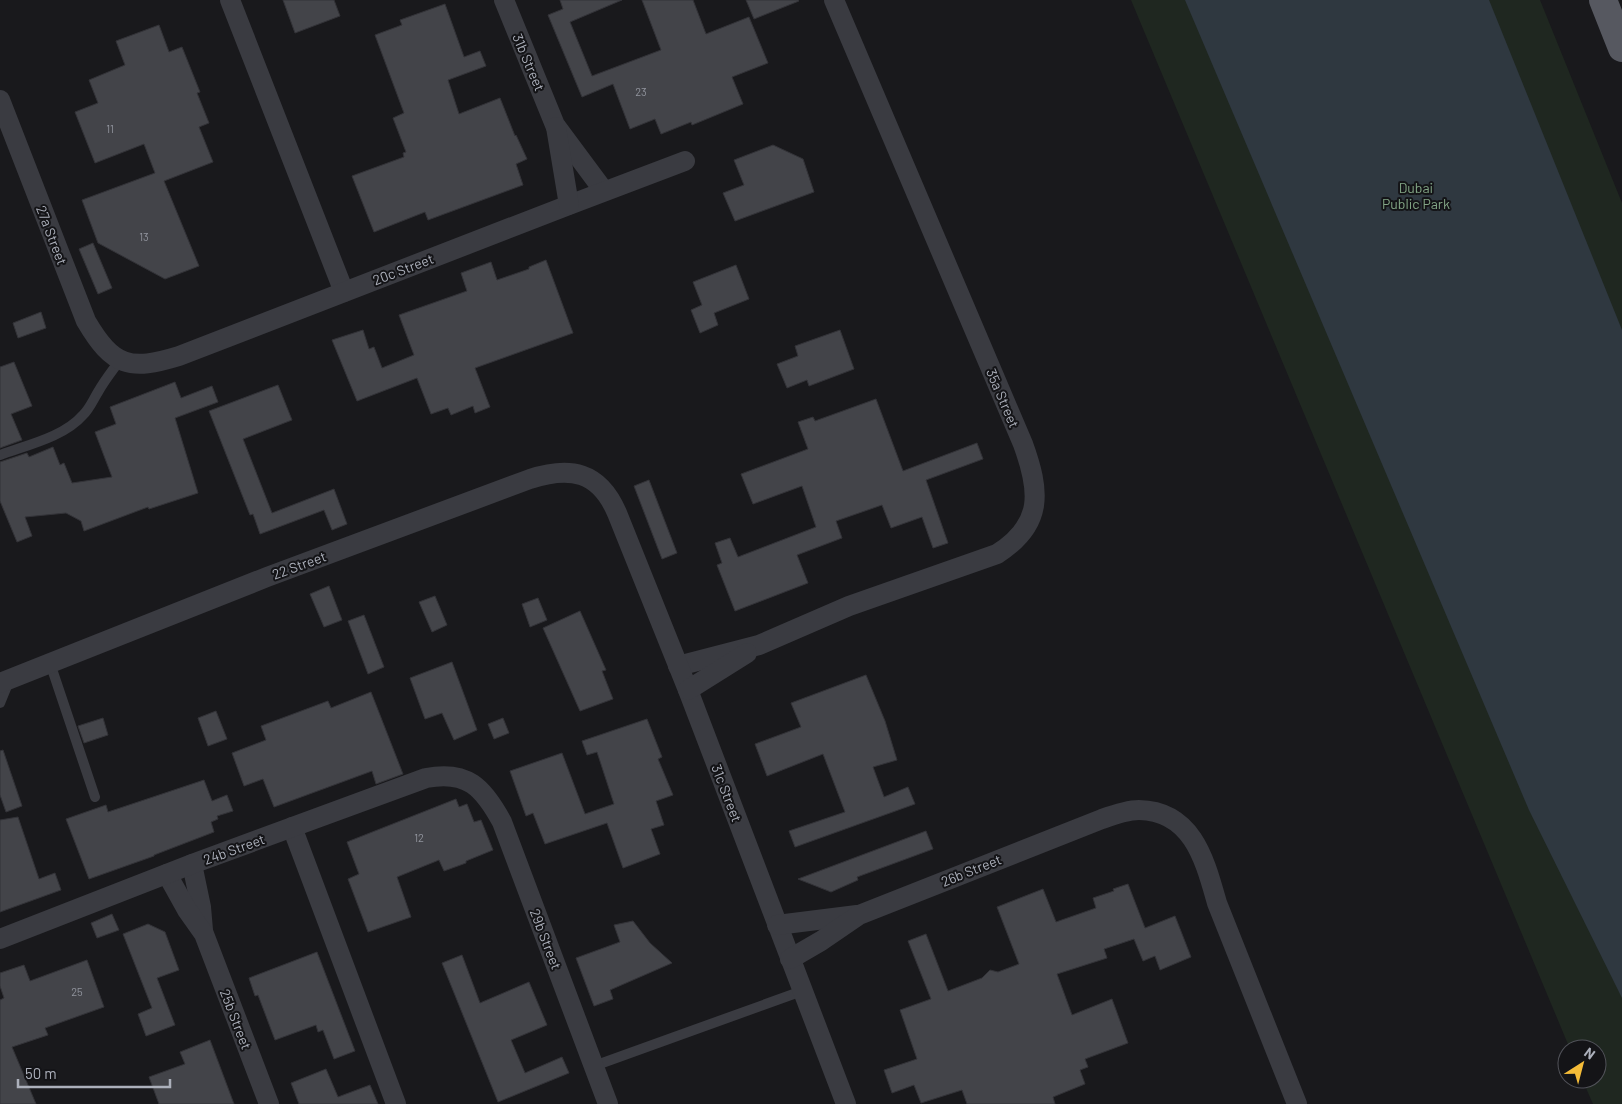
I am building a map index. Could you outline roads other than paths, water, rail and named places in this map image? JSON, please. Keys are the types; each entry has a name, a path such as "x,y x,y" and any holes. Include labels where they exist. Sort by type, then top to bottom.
{"main road":[{"path":"1603,0 1622,48"}],"street":[{"path":"230,0 344,292"},
{"name":"31b Street","path":"504,0 555,125 569,204"},
{"name":"35a Street","path":"678,666 759,645 850,606 997,554 1011,545 1024,532 1036,498 1033,471 1023,444 834,0"},
{"name":"27a Street","path":"0,100 86,321 94,336 106,351 120,360"},
{"name":"31b Street","path":"555,125 604,191"},
{"name":"20c Street","path":"120,360 137,365 165,360 685,161"},
{"name":"22 Street","path":"5,681 267,577 545,474 568,472 585,476 600,486"},
{"name":"31c Street","path":"600,486 608,495 615,508 688,690 846,1104"},
{"name":"35a Street","path":"688,690 759,645"},
{"name":"24b Street","path":"0,939 192,864 426,778 442,775 458,776 471,782"},
{"name":"29b Street","path":"471,782 494,808 502,822 608,1104"},
{"name":"26b Street","path":"790,958 821,941 859,915 1083,826 1132,811 1160,813 1181,826 1196,841 1217,903 1297,1104"},
{"path":"292,827 396,1104"},
{"name":"25b Street","path":"192,864 201,907 204,934"},
{"name":"25b Street","path":"166,874 187,910 204,934 269,1104"},
{"name":"26b Street","path":"777,925 859,915"}],"lane":[{"path":"0,456 62,432 73,425 92,404 120,360"},
{"path":"50,663 95,797"},
{"path":"0,703 5,681"},
{"path":"594,1066 802,991"}],"park label":[{"name":"Dubai Public Park","path":"1416,196"}]}
